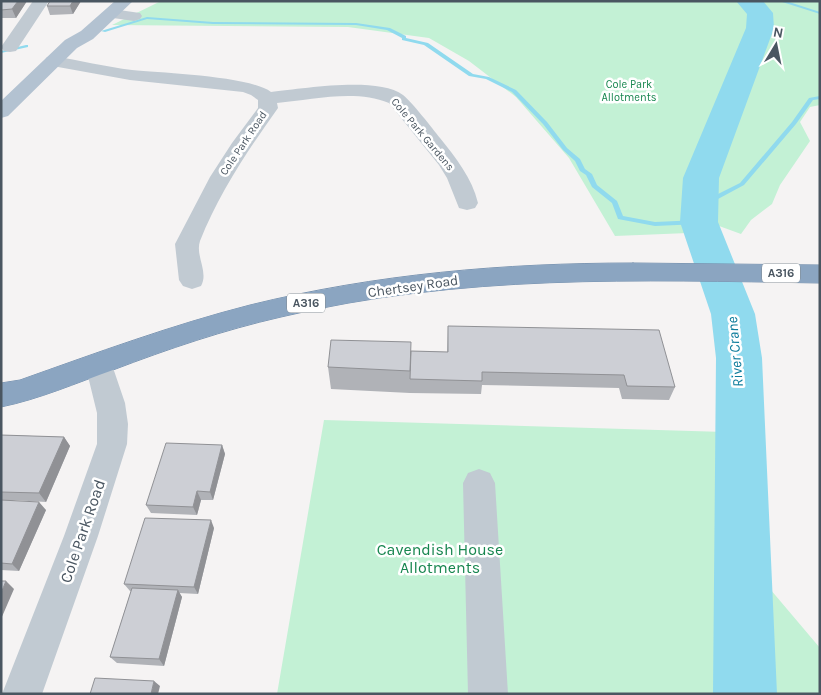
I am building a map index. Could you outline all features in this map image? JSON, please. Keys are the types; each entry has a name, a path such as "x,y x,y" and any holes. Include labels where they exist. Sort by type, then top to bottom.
{"highway":[{"name":"Chertsey Road","path":"8,396 198,331 282,307 397,287 520,274 595,271 820,274"}],"main road":[{"path":"1,112 71,44 75,34 124,6"}],"street":[{"path":"10,47 41,1"},
{"name":"Cole Park Road","path":"53,61 130,75 244,87 258,91 267,98 268,108 239,147 221,177 187,244 192,280"},
{"name":"Cole Park Gardens","path":"267,98 362,91 388,94 396,99 456,173 466,194 467,203"},
{"name":"Cole Park Road","path":"22,694 78,545 112,444 114,434 112,414 99,364"},
{"path":"479,483 488,694"}],"green space":[{"name":"Cole Park Allotments","path":"161,1 744,1 750,9 753,27 709,129 692,176 738,110 765,43 767,23 773,16 759,1 820,1 820,105 810,107 800,122 810,141 780,185 772,204 751,220 741,234 689,215 688,233 615,236 569,158 516,97 469,61 429,38 348,27 112,25"},
{"name":"Cavendish House Allotments","path":"324,420 725,432 725,567 731,563 759,576 820,648 820,694 277,694"}],"building":[{"path":"1,1 18,1 12,9 1,10"},
{"path":"50,1 73,1 70,6 47,6"},
{"path":"448,326 659,330 675,387 627,386 624,375 482,372 482,381 410,379 411,351 448,352"},
{"path":"331,340 411,342 410,371 328,367"},
{"path":"1,435 64,437 39,493 1,492"},
{"path":"166,443 222,445 210,492 197,491 193,507 146,505"},
{"path":"1,500 39,502 12,564 1,563"},
{"path":"145,518 211,520 194,587 124,584"},
{"path":"1,581 6,581 1,593"},
{"path":"132,588 178,590 159,659 110,657"},
{"path":"95,678 154,681 151,694 90,694"}],"waterway":[{"name":"River Crane","path":"745,694 739,358 733,314 699,222 701,178 760,28 760,13 749,1"},
{"path":"781,1 820,13"},
{"path":"103,31 147,18 213,23 356,24 388,29 404,37 404,39 426,44 471,75 487,78 514,91 545,123 565,149 578,160 582,170 589,174 594,186 615,202 620,218 655,224 699,222"},
{"path":"1,52 26,46"},
{"path":"700,201 716,198 742,184 794,123 811,99 820,97"}]}
